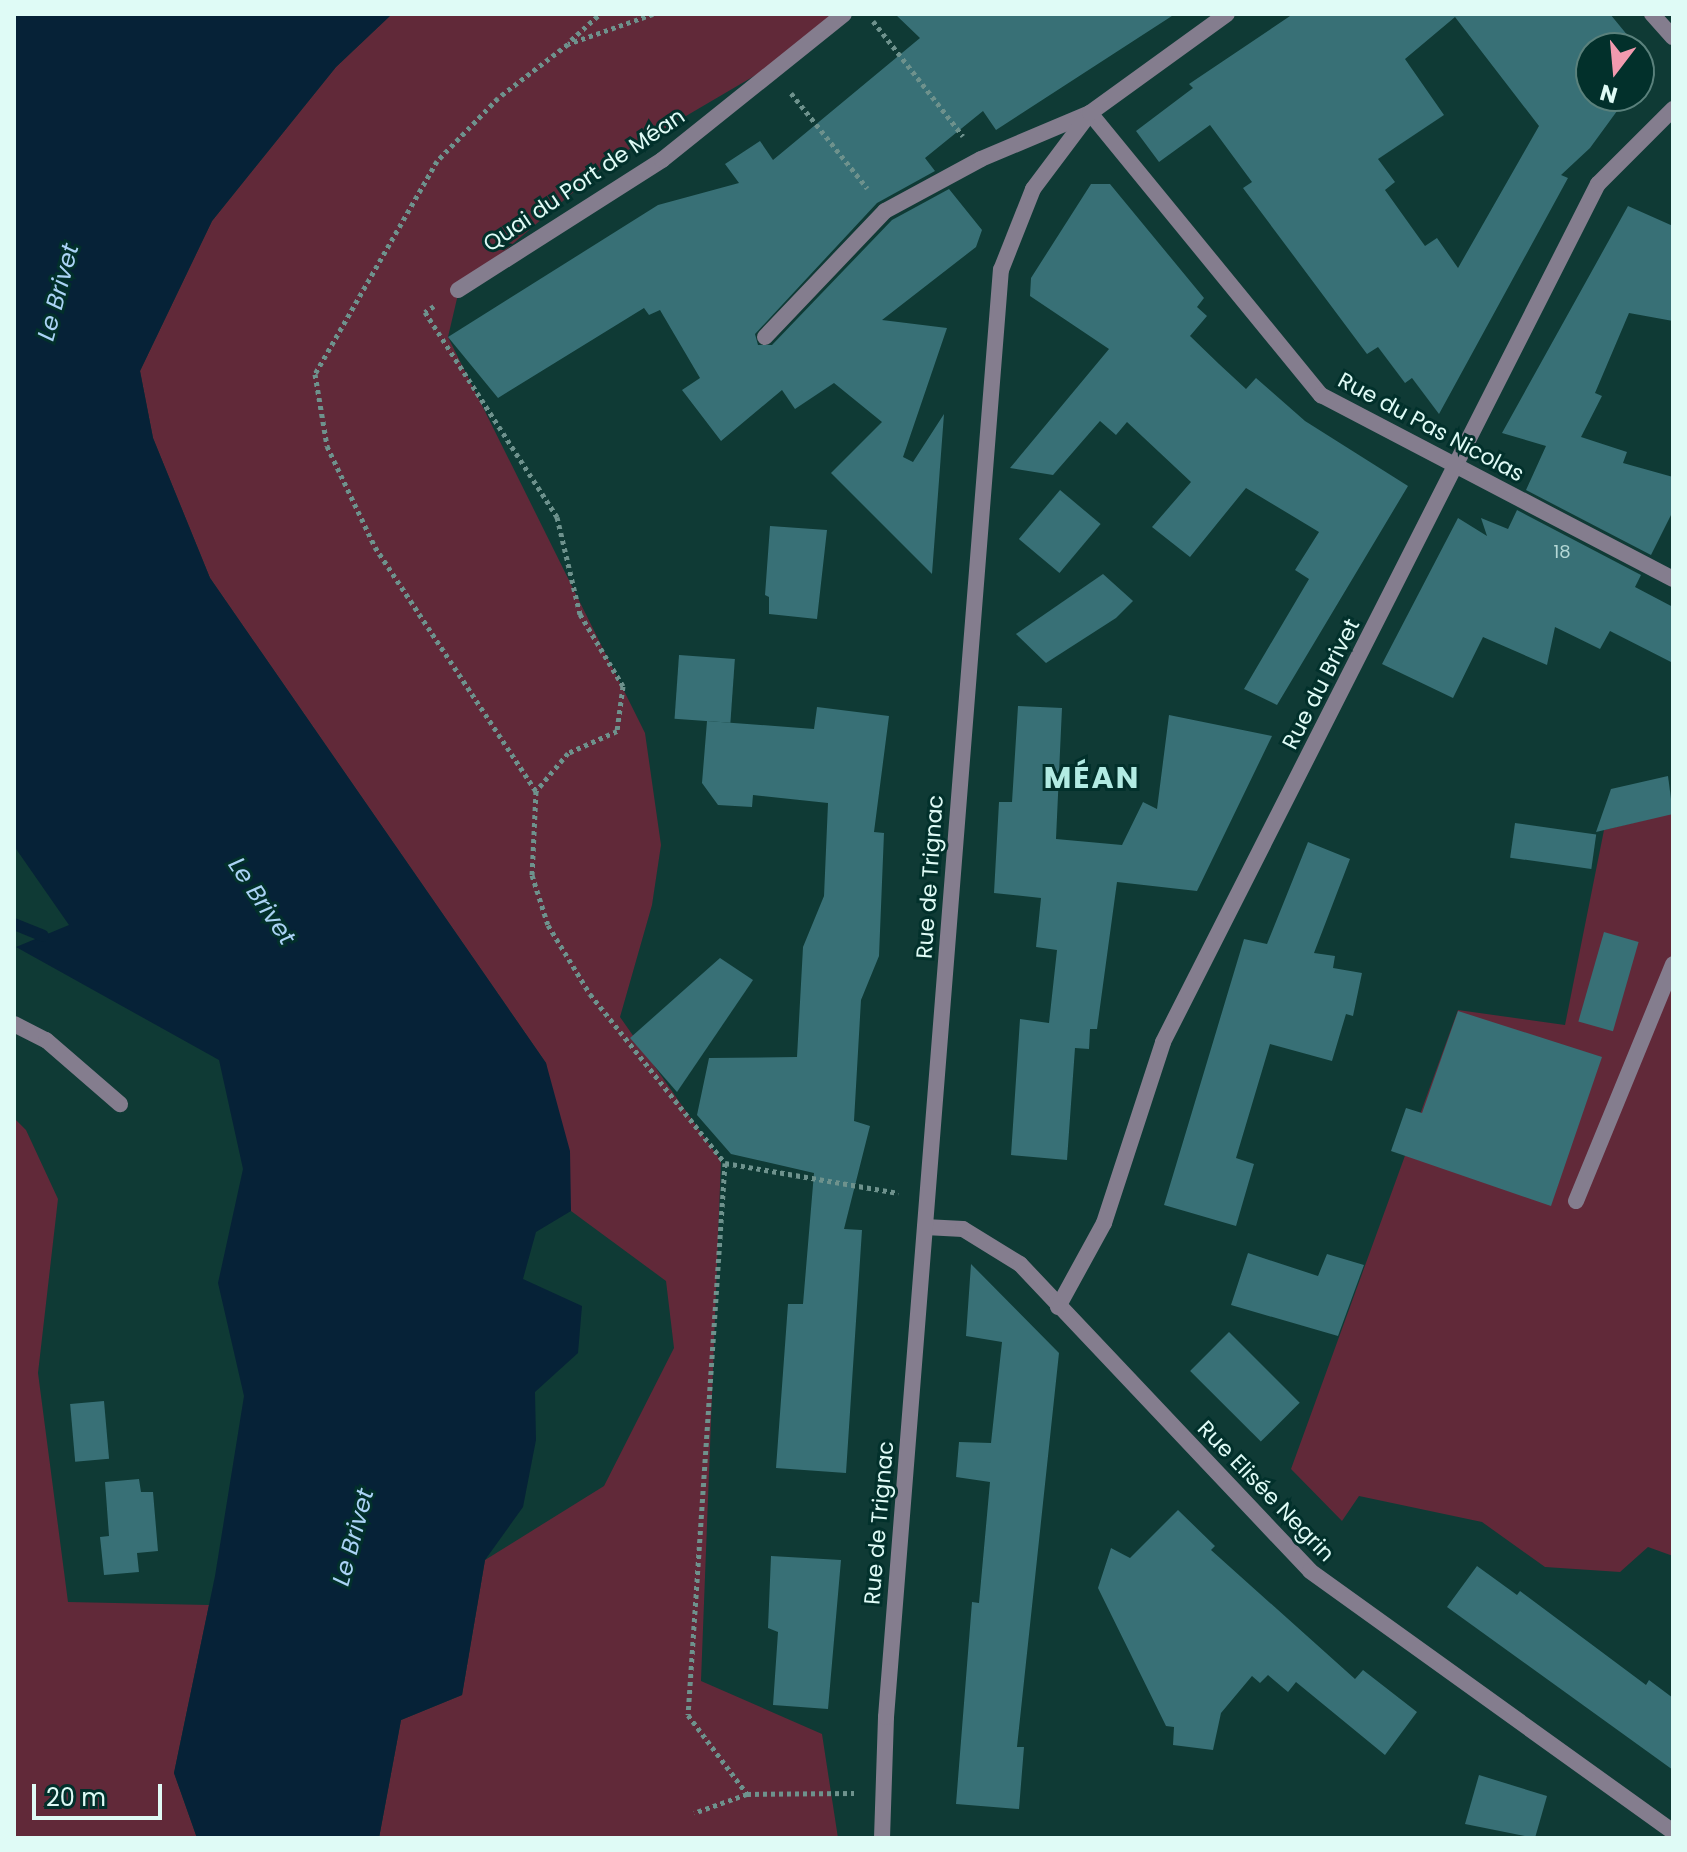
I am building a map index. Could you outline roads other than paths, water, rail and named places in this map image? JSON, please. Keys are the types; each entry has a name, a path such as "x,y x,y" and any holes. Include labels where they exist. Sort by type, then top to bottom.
{"street":[{"name":"Quai du Port de Méan","path":"458,290 662,160 844,14"},
{"name":"Rue de Trignac","path":"882,1838 925,1227 1001,270 1033,189 1090,113 1227,14"},
{"path":"1652,14 1673,37"},
{"name":"Rue du Brivet","path":"1058,1307 1104,1223 1163,1042 1598,184 1673,109"},
{"path":"765,337 885,211 981,159 1090,113"},
{"name":"Rue du Pas Nicolas","path":"1090,113 1321,395 1673,579"},
{"path":"1576,1201 1673,964"},
{"path":"14,1024 46,1040 120,1104"},
{"name":"Rue Elisée Negrin","path":"925,1227 963,1229 1020,1264 1310,1571 1673,1832"}],"water":[{"name":"Le Brivet","path":"14,14 392,14 336,67 212,221 140,371 153,438 210,578 546,1063 570,1151 571,1211 536,1232 523,1279 582,1306 578,1353 535,1392 536,1440 523,1507 485,1560 462,1695 401,1720 379,1838 197,1838 174,1773 215,1576 244,1396 218,1283 243,1169 219,1060 16,947 69,925 14,846"}],"waterway":[{"path":"14,924 43,936"}],"district":[{"name":"MÉAN","path":"1092,778"}]}
